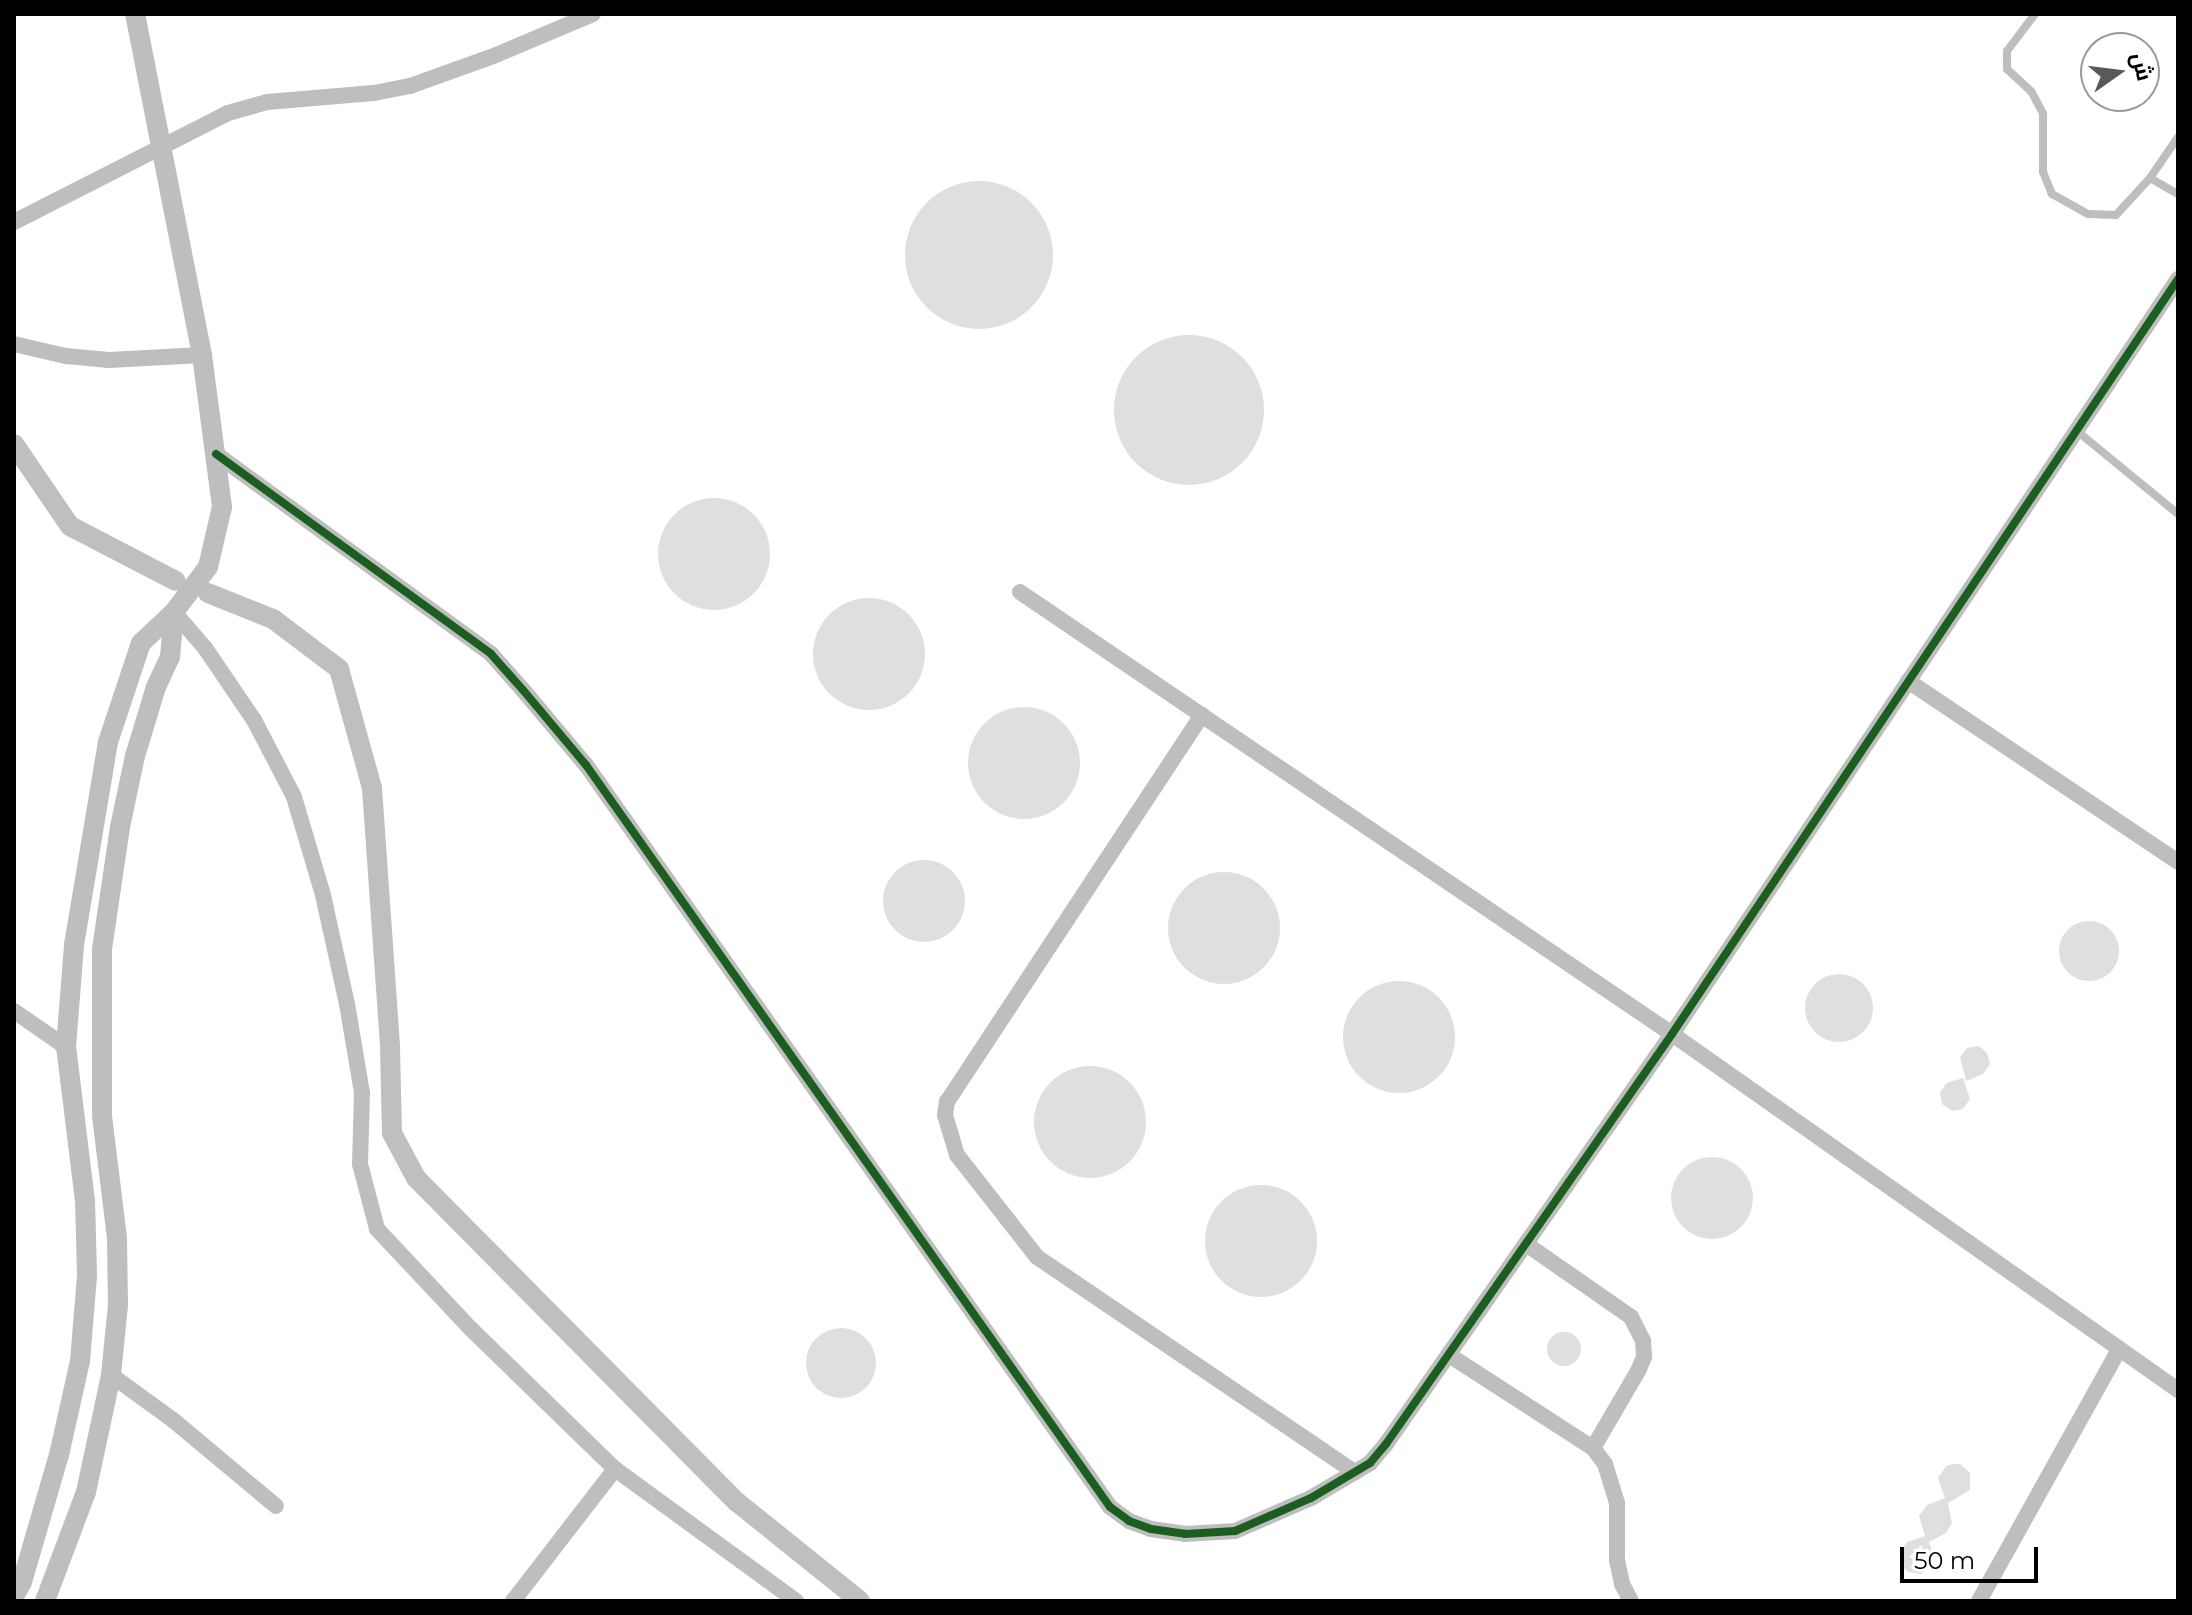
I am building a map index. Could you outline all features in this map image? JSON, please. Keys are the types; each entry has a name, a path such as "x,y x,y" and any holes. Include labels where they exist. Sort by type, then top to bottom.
{"street":[{"path":"17,1585 50,1486 80,1361 87,1275 85,1201 66,1047 74,945 108,742 141,643 174,612 208,567 222,507 202,355 135,14"},
{"path":"14,222 228,113 267,102 374,93 410,86 593,14"},
{"path":"216,454 491,654 559,732 586,765 1110,1507 1129,1521 1151,1529 1185,1534 1235,1531 1311,1498 1370,1463 1386,1444 1672,1034 2178,279"},
{"path":"14,344 66,356 109,360 202,355"},
{"path":"1020,592 1672,1034 2118,1351 2178,1390"},
{"path":"45,1601 83,1500 111,1375 118,1305 117,1238 102,1115 102,949 123,812 152,700 170,657 174,612"},
{"path":"174,612 205,648 254,720 294,797 323,895 347,1004 362,1093 360,1164 377,1229 471,1329 615,1469 796,1601"},
{"path":"1908,681 2178,862"},
{"path":"1202,715 947,1101 945,1115 957,1155 1037,1257 1355,1472"},
{"path":"74,945 102,949"},
{"path":"14,1011 66,1047"},
{"path":"1526,1244 1631,1317 1643,1341 1644,1357 1638,1371 1593,1448"},
{"path":"1979,1601 2118,1351"},
{"path":"1449,1355 1593,1448 1605,1464 1617,1503 1617,1560 1622,1584 1631,1601"},
{"path":"111,1375 173,1420 276,1506"},
{"path":"513,1601 615,1469"},
{"path":"50,1486 83,1500"}],"lane":[{"path":"2035,14 2007,51 2007,69 2031,91 2043,114 2043,172 2052,194 2088,214 2116,215 2150,178 2178,137"},
{"path":"2150,178 2178,194"},
{"path":"2076,430 2178,514"}],"building":[{"path":"979,181 1007,187 1031,203 1047,227 1053,255 1047,283 1031,307 1007,323 979,329 951,323 927,307 911,283 905,255 911,227 927,203 951,187"},
{"path":"1189,335 1218,341 1242,357 1258,381 1264,410 1258,439 1242,463 1218,479 1189,485 1160,479 1136,463 1120,439 1114,410 1120,381 1136,357 1160,341"},
{"path":"714,498 736,502 754,514 766,532 770,554 766,576 754,594 736,606 714,610 692,606 674,594 662,576 658,554 662,532 674,514 692,502"},
{"path":"869,598 891,602 909,614 921,632 925,654 921,676 909,694 891,706 869,710 847,706 829,694 817,676 813,654 817,632 829,614 847,602"},
{"path":"1024,707 1046,711 1064,723 1076,741 1080,763 1076,785 1064,803 1046,815 1024,819 1002,815 984,803 972,785 968,763 972,741 984,723 1002,711"},
{"path":"924,860 940,863 953,872 962,885 965,901 962,917 953,930 940,939 924,942 908,939 895,930 886,917 883,901 886,885 895,872 908,863"},
{"path":"1224,872 1246,876 1264,888 1276,906 1280,928 1276,950 1264,968 1246,980 1224,984 1202,980 1184,968 1172,950 1168,928 1172,906 1184,888 1202,876"},
{"path":"2089,921 2111,929 2119,951 2111,973 2089,981 2067,973 2059,951 2067,929"},
{"path":"1839,974 1863,984 1873,1008 1863,1032 1839,1042 1815,1032 1805,1008 1815,984"},
{"path":"1399,981 1421,985 1439,997 1451,1015 1455,1037 1451,1059 1439,1077 1421,1089 1399,1093 1377,1089 1359,1077 1347,1059 1343,1037 1347,1015 1359,997 1377,985"},
{"path":"1979,1046 1987,1053 1990,1064 1983,1074 1966,1081 1960,1057 1967,1048"},
{"path":"1090,1066 1112,1070 1130,1082 1142,1100 1146,1122 1142,1144 1130,1162 1112,1174 1090,1178 1068,1174 1050,1162 1038,1144 1034,1122 1038,1100 1050,1082 1068,1070"},
{"path":"1963,1078 1970,1099 1963,1109 1952,1111 1942,1104 1940,1092 1947,1083"},
{"path":"1712,1157 1728,1160 1741,1169 1750,1182 1753,1198 1750,1214 1741,1227 1728,1236 1712,1239 1696,1236 1683,1227 1674,1214 1671,1198 1674,1182 1683,1169 1696,1160"},
{"path":"1261,1185 1283,1189 1301,1201 1313,1219 1317,1241 1313,1263 1301,1281 1283,1293 1261,1297 1239,1293 1221,1281 1209,1263 1205,1241 1209,1219 1221,1201 1239,1189"},
{"path":"841,1328 866,1338 876,1363 866,1388 841,1398 816,1388 806,1363 816,1338"},
{"path":"1564,1332 1576,1337 1581,1349 1576,1361 1564,1366 1552,1361 1547,1349 1552,1337"},
{"path":"1960,1464 1970,1473 1970,1490 1948,1503 1952,1523 1946,1533 1929,1542 1933,1554 1931,1566 1921,1574 1908,1572 1903,1567 1900,1554 1907,1542 1925,1536 1919,1516 1927,1505 1945,1498 1938,1478 1946,1466"}],"waterway":[{"path":"14,444 70,526 176,581"},
{"path":"208,593 273,619 339,669 372,788 390,1046 392,1133 416,1178 737,1502 860,1601"}],"cycle path":[{"path":"216,454 491,654 523,690 586,765 1110,1507 1129,1521 1151,1529 1185,1534 1235,1531 1311,1498 1370,1463 1386,1444 1672,1034 2178,279"}]}
